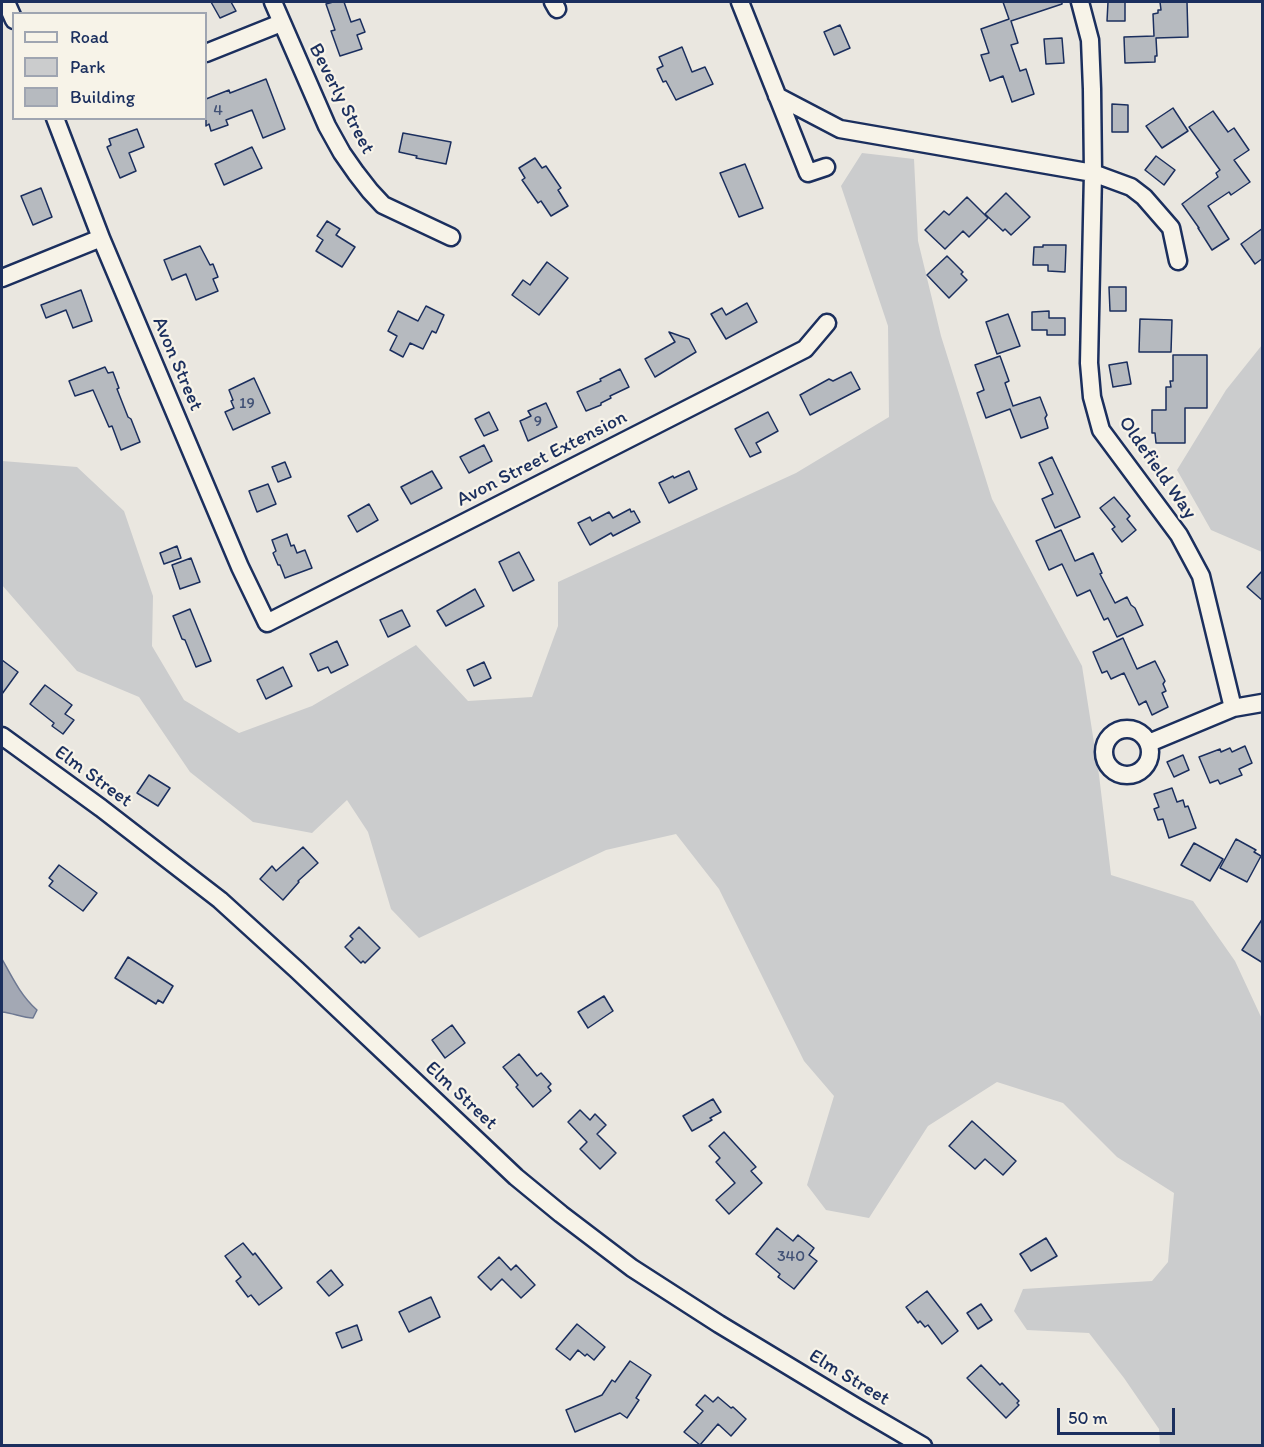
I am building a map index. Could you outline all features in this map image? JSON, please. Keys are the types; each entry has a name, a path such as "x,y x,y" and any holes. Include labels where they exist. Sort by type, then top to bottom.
{"street":[{"name":"Beverly Street","path":"273,2 327,126 342,153 370,191 383,205 451,237"},
{"path":"740,2 807,173 826,167"},
{"name":"Oldefield Way","path":"1080,2 1090,40 1094,173 1089,363 1092,397 1101,430 1179,535 1201,576 1233,708"},
{"path":"207,53 281,24"},
{"path":"777,96 840,129 1094,173 1131,187 1144,197 1171,228 1178,261"},
{"name":"Avon Street","path":"56,120 101,238 240,567 267,623"},
{"path":"2,278 101,238"},
{"name":"Avon Street Extension","path":"267,623 805,349 827,323"},
{"path":"1149,743 1233,708 1263,703"},
{"name":"Elm Street","path":"2,736 101,808 220,900 297,969 516,1176 577,1226 632,1268 719,1324 923,1446"}],"green space":[{"path":"862,153 914,159 918,241 941,336 992,499 1082,666 1099,775 1111,875 1193,901 1235,961 1262,1019 1262,1445 1160,1445 1159,1429 1089,1333 1027,1330 1014,1311 1023,1289 1152,1281 1168,1262 1174,1193 1117,1157 1063,1103 997,1082 928,1126 869,1218 826,1210 807,1185 834,1096 804,1061 719,889 676,834 606,850 419,938 391,909 368,832 347,800 312,833 253,822 190,772 139,697 77,671 2,585 2,461 77,467 124,511 153,596 152,646 184,700 239,733 312,706 416,645 468,701 532,697 558,626 558,582 796,473 889,417 888,326 841,186"},
{"path":"1262,345 1262,552 1211,530 1177,470 1226,390"}],"shaded area":[{"path":"2,959 13,979 37,1010 33,1018 2,1012"}],"building":[{"path":"211,2 231,2 236,11 220,18"},
{"path":"344,2 351,22 360,19 365,32 357,35 362,49 340,56 331,31 335,30 326,4"},
{"path":"1003,2 1062,2 1062,4 1011,21 1018,43 1011,45 1020,71 1026,69 1034,94 1012,102 1003,76 990,81 981,55 989,53 981,29 1009,19"},
{"path":"1108,2 1125,2 1125,21 1107,21"},
{"path":"1160,2 1187,2 1188,37 1156,38 1155,62 1125,63 1124,37 1154,36 1153,14 1161,10"},
{"path":"840,25 850,48 834,55 824,32"},
{"path":"1062,38 1064,63 1046,64 1044,39"},
{"path":"682,47 692,72 705,67 713,84 676,100 657,69 663,66 659,57"},
{"path":"266,79 285,129 263,138 252,110 226,120 228,125 211,131 209,124 206,126 207,99 229,90 230,93"},
{"path":"1112,104 1128,105 1128,132 1112,132"},
{"path":"1173,108 1188,131 1162,148 1146,126"},
{"path":"1213,111 1228,132 1234,128 1249,150 1234,160 1250,182 1231,195 1229,192 1208,206 1229,239 1212,250 1182,204 1218,177 1216,173 1220,170 1189,127"},
{"path":"137,129 144,147 129,153 136,171 120,178 107,147 111,145 109,139"},
{"path":"403,133 451,142 446,164 399,152"},
{"path":"252,147 262,168 224,185 215,164"},
{"path":"1156,156 1175,170 1164,185 1145,170"},
{"path":"535,158 542,168 546,166 561,188 558,190 568,206 551,216 541,201 538,203 522,180 525,178 519,168"},
{"path":"745,164 763,208 739,217 720,173"},
{"path":"41,188 52,217 33,225 21,196"},
{"path":"1006,193 1030,217 1011,235 1005,229 1003,231 985,214"},
{"path":"967,197 988,218 969,237 963,231 945,249 925,230 944,211 949,215"},
{"path":"327,221 340,229 336,235 355,247 342,267 316,251 323,240 317,236"},
{"path":"1263,228 1263,258 1255,264 1241,244"},
{"path":"1043,245 1066,245 1065,272 1048,271 1048,265 1033,265 1034,247 1043,247"},
{"path":"200,246 210,265 213,264 218,277 213,279 218,291 196,300 186,274 172,280 164,260"},
{"path":"947,256 963,272 961,274 967,280 949,298 927,275"},
{"path":"547,262 568,278 539,315 512,295 523,280 530,285"},
{"path":"1109,287 1126,287 1126,311 1110,311"},
{"path":"81,290 92,321 73,328 66,310 46,318 41,305"},
{"path":"747,303 757,322 726,339 711,314 722,308 726,315"},
{"path":"426,306 444,315 436,333 432,331 423,349 410,343 403,357 390,350 397,336 388,331 398,311 418,321"},
{"path":"1049,311 1049,318 1065,318 1065,335 1047,335 1047,330 1032,330 1032,312"},
{"path":"1008,314 1020,346 997,354 986,322"},
{"path":"1140,319 1172,320 1171,352 1139,352"},
{"path":"669,332 689,339 696,352 655,377 645,359 675,342"},
{"path":"1173,355 1207,355 1207,408 1185,408 1185,443 1156,443 1155,433 1152,433 1152,410 1166,410 1166,387 1171,387 1170,381 1173,381"},
{"path":"1000,356 1009,381 1005,383 1013,406 1040,397 1047,415 1045,418 1048,428 1021,438 1010,409 986,418 977,393 984,390 975,365"},
{"path":"1127,362 1131,384 1113,387 1109,365"},
{"path":"105,367 108,373 113,372 119,388 117,389 140,442 121,450 112,426 109,427 93,390 75,396 69,381"},
{"path":"620,369 629,387 610,396 611,398 601,405 586,411 577,392"},
{"path":"851,372 860,389 810,415 800,395 829,379 833,381"},
{"path":"254,378 270,413 233,430 225,412 234,408 229,390"},
{"path":"546,403 557,427 528,441 520,421 531,416 528,411"},
{"path":"489,412 498,430 484,436 475,419"},
{"path":"768,412 778,431 756,443 761,452 750,457 735,429"},
{"path":"484,445 492,461 469,473 460,457"},
{"path":"1052,457 1080,517 1055,528 1042,499 1053,494 1039,463"},
{"path":"285,462 291,477 278,482 272,467"},
{"path":"432,471 442,488 411,504 401,487"},
{"path":"689,471 697,489 669,503 659,483"},
{"path":"268,484 276,504 257,512 249,491"},
{"path":"1114,497 1130,516 1127,519 1136,530 1122,542 1112,529 1115,527 1100,508"},
{"path":"369,504 378,520 357,532 348,516"},
{"path":"630,509 631,512 634,511 640,522 613,536 611,533 590,545 578,523 590,517 592,521 609,512 613,518"},
{"path":"1061,530 1075,561 1093,553 1102,573 1100,574 1115,603 1127,597 1143,625 1117,637 1108,618 1104,620 1090,590 1077,596 1062,564 1049,570 1036,541"},
{"path":"287,534 291,546 294,545 297,553 305,550 312,568 285,578 273,553 276,551 272,540"},
{"path":"177,546 181,558 164,564 160,553"},
{"path":"519,552 534,580 513,591 499,562"},
{"path":"191,558 200,582 180,589 172,565"},
{"path":"1263,570 1263,601 1247,587"},
{"path":"475,589 484,606 446,626 437,611"},
{"path":"190,609 211,661 196,667 173,616"},
{"path":"402,610 410,626 388,637 380,620"},
{"path":"1123,638 1137,669 1155,661 1165,681 1163,684 1166,691 1162,693 1168,707 1152,715 1146,701 1139,705 1124,673 1111,679 1107,671 1102,673 1093,652"},
{"path":"337,641 348,665 331,673 328,667 318,671 310,654"},
{"path":"2,660 18,672 2,694"},
{"path":"484,662 491,678 474,686 467,670"},
{"path":"283,667 292,686 266,699 257,680"},
{"path":"45,685 72,705 65,714 74,720 63,734 52,726 54,723 30,704"},
{"path":"1245,746 1252,763 1239,769 1242,775 1220,784 1218,780 1210,783 1199,757 1220,749 1221,752 1230,748 1232,752"},
{"path":"1183,755 1189,770 1174,777 1167,762"},
{"path":"149,775 170,788 158,806 137,793"},
{"path":"1172,788 1177,802 1183,800 1185,807 1188,806 1196,828 1169,838 1163,819 1158,820 1154,809 1159,807 1154,794"},
{"path":"1236,839 1256,850 1254,852 1261,856 1247,882 1220,868"},
{"path":"1194,843 1223,859 1210,881 1181,865"},
{"path":"303,847 318,863 298,881 283,900 260,879 272,866 276,871"},
{"path":"59,865 97,893 83,911 49,886 53,881 49,878"},
{"path":"1263,918 1263,963 1242,950"},
{"path":"359,927 380,948 365,963 363,961 361,963 345,947 353,939 350,936"},
{"path":"128,957 173,986 163,1003 158,1000 156,1004 115,978"},
{"path":"604,996 613,1011 588,1028 578,1012"},
{"path":"452,1025 465,1043 445,1058 432,1040"},
{"path":"519,1054 537,1076 541,1073 551,1084 548,1087 551,1091 533,1107 503,1067"},
{"path":"713,1099 721,1112 692,1131 683,1116"},
{"path":"580,1110 590,1120 595,1114 606,1125 597,1134 616,1153 600,1169 580,1149 587,1142 568,1122"},
{"path":"972,1121 1016,1161 1003,1175 985,1159 975,1169 949,1146"},
{"path":"724,1132 756,1167 751,1171 762,1183 729,1214 716,1200 735,1183 716,1162 720,1158 709,1146"},
{"path":"777,1228 793,1241 798,1235 814,1248 809,1255 817,1261 794,1289 778,1277 780,1274 756,1254"},
{"path":"1046,1238 1057,1256 1031,1271 1020,1254"},
{"path":"243,1243 253,1255 255,1253 282,1288 259,1305 251,1295 248,1297 236,1281 241,1277 225,1256"},
{"path":"499,1257 511,1270 516,1265 535,1285 521,1298 502,1279 491,1290 478,1277"},
{"path":"331,1270 343,1285 329,1296 317,1282"},
{"path":"927,1291 958,1331 942,1344 928,1325 925,1327 920,1321 918,1323 906,1307"},
{"path":"431,1297 440,1317 409,1332 399,1312"},
{"path":"981,1304 992,1320 978,1329 967,1313"},
{"path":"577,1324 605,1347 594,1360 578,1350 570,1360 556,1349"},
{"path":"357,1325 362,1340 342,1348 336,1333"},
{"path":"630,1361 651,1375 636,1398 639,1400 627,1418 620,1413 575,1432 566,1410 602,1395 612,1380 615,1382"},
{"path":"981,1365 1019,1401 1017,1403 1019,1405 1006,1418 967,1378"},
{"path":"705,1395 713,1402 718,1397 746,1419 731,1436 718,1424 700,1445 684,1432 703,1411 696,1405"}]}
